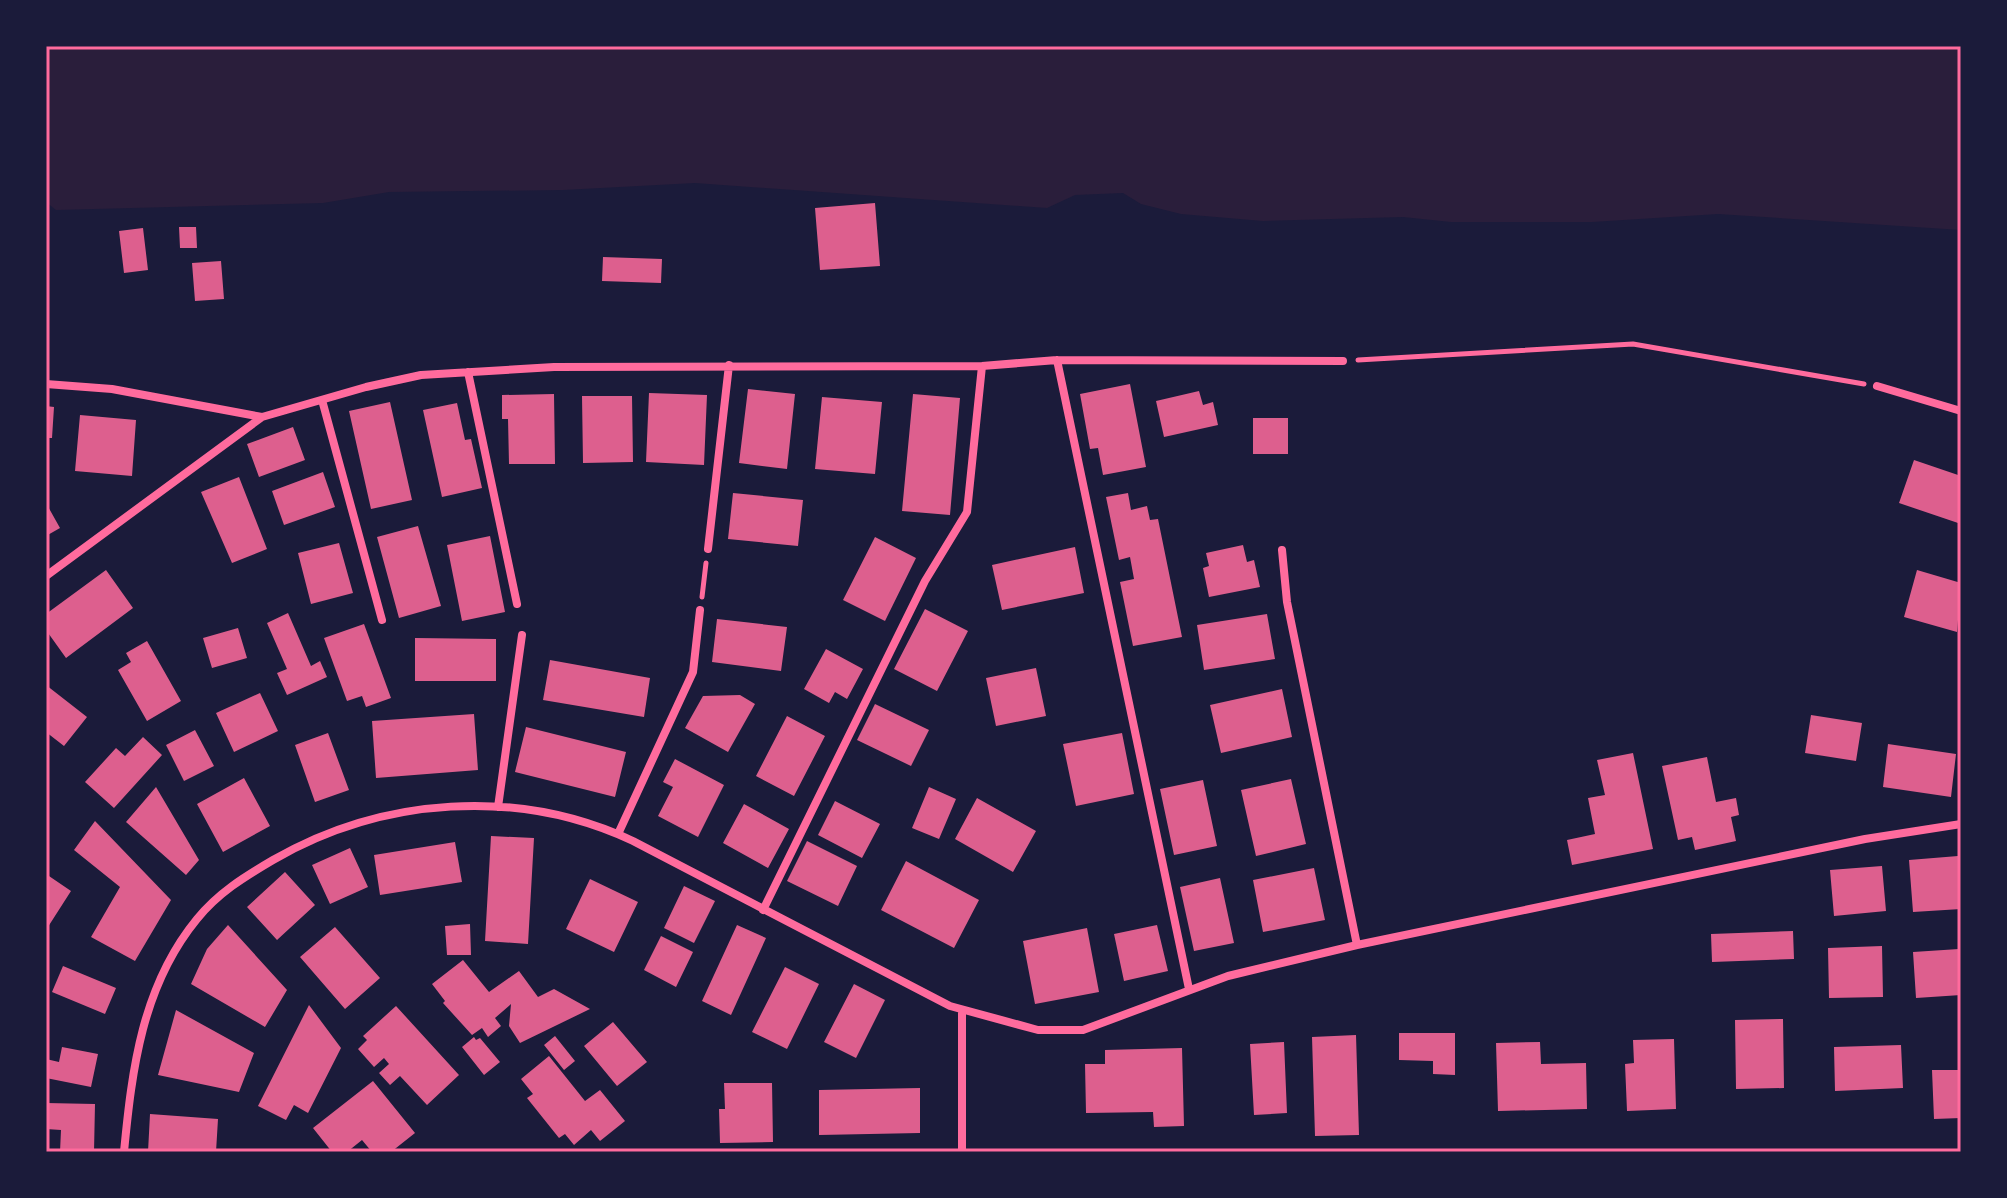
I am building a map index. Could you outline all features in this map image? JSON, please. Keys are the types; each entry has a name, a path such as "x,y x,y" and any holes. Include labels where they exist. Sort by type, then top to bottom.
{"street":[{"path":"46,576 262,417 399,379 554,367 982,366 1057,360 1343,361"},
{"path":"1057,360 1189,989"},
{"path":"708,549 729,365"},
{"path":"763,910 928,574 967,512 982,366"},
{"path":"468,372 517,604"},
{"path":"46,384 112,389 262,417"},
{"path":"1877,386 1961,411"},
{"path":"322,400 382,620"},
{"path":"1282,550 1287,602 1357,945"},
{"path":"618,834 693,672 700,610"},
{"path":"498,807 522,635"},
{"path":"124,1152 135,1055 152,998 190,928 224,891 298,847 373,820 431,807 498,807 551,813 618,834 962,1011 1038,1030 1083,1030 1189,989 1357,945 1865,839 1961,824"},
{"path":"962,1011 962,1152"}],"path":[{"path":"1343,361 1633,344 1877,386"},
{"path":"700,610 708,549"}],"shaded area":[{"path":"46,46 1961,46 1961,230 1718,214 1592,222 1451,222 1403,217 1263,221 1181,214 1141,204 1123,193 1075,195 1047,208 695,183 563,190 389,192 323,203 56,210 46,202"}],"building":[{"path":"875,203 880,266 820,270 815,208"},
{"path":"179,227 196,227 197,248 180,248"},
{"path":"143,228 148,270 124,273 119,231"},
{"path":"603,257 662,259 661,283 602,281"},
{"path":"221,261 224,299 195,301 192,263"},
{"path":"1130,384 1146,467 1103,475 1098,448 1090,449 1080,394"},
{"path":"748,389 795,394 787,469 739,463"},
{"path":"1199,391 1203,405 1213,402 1218,425 1164,437 1156,401"},
{"path":"649,393 707,395 704,465 646,462"},
{"path":"554,394 555,464 509,464 508,419 502,419 502,395"},
{"path":"913,394 960,398 950,515 902,511"},
{"path":"582,396 632,396 633,462 583,463"},
{"path":"822,397 882,402 875,474 815,469"},
{"path":"390,402 412,500 371,509 349,411"},
{"path":"457,403 465,440 471,439 482,488 442,497 423,410"},
{"path":"46,406 54,407 52,438 46,438"},
{"path":"80,415 136,420 132,476 75,471"},
{"path":"1253,418 1288,418 1288,454 1253,454"},
{"path":"293,427 305,460 259,477 247,444"},
{"path":"1914,460 1961,476 1961,524 1899,503"},
{"path":"323,472 335,507 284,525 272,491"},
{"path":"239,477 267,549 232,563 201,492"},
{"path":"733,493 803,500 798,546 728,539"},
{"path":"1128,493 1131,510 1147,506 1150,520 1158,519 1182,637 1133,646 1120,582 1134,579 1130,557 1119,560 1106,497"},
{"path":"46,503 60,528 46,536"},
{"path":"418,526 441,606 399,618 377,537"},
{"path":"490,536 505,612 462,621 447,545"},
{"path":"875,537 916,558 885,621 843,600"},
{"path":"339,543 353,593 311,604 298,553"},
{"path":"1243,545 1247,562 1254,560 1260,587 1209,597 1203,568 1209,566 1206,553"},
{"path":"1075,547 1084,593 1002,610 992,565"},
{"path":"106,570 133,608 66,658 46,630 46,614"},
{"path":"1917,570 1961,583 1957,632 1904,617"},
{"path":"925,609 968,631 937,691 894,669"},
{"path":"288,613 311,666 320,661 327,677 287,695 277,673 287,669 267,623"},
{"path":"1267,614 1275,659 1204,670 1197,625"},
{"path":"717,619 787,627 781,671 712,662"},
{"path":"364,624 391,698 366,707 362,696 347,701 324,638"},
{"path":"238,628 247,658 212,668 203,638"},
{"path":"415,638 496,639 496,681 415,681"},
{"path":"147,641 181,701 147,721 118,670 131,662 126,653"},
{"path":"826,649 863,669 847,699 835,692 829,703 804,689"},
{"path":"550,660 650,678 644,717 543,700"},
{"path":"1036,668 1046,716 996,726 986,678"},
{"path":"46,685 87,717 64,746 46,732"},
{"path":"1282,689 1292,737 1221,753 1210,705"},
{"path":"260,693 278,731 234,752 216,713"},
{"path":"740,695 755,704 728,752 685,728 703,696"},
{"path":"875,704 929,730 911,766 857,740"},
{"path":"474,714 478,770 376,778 372,721"},
{"path":"1811,715 1862,723 1856,761 1805,753"},
{"path":"787,716 825,736 794,796 756,776"},
{"path":"526,727 626,752 615,797 515,772"},
{"path":"195,730 214,766 184,781 166,745"},
{"path":"328,733 349,790 315,802 295,745"},
{"path":"1122,733 1134,794 1076,806 1063,744"},
{"path":"143,737 162,755 114,808 85,782 116,748 125,756"},
{"path":"1888,744 1956,754 1951,797 1883,787"},
{"path":"1633,753 1653,849 1572,865 1567,840 1595,834 1588,798 1605,795 1597,760"},
{"path":"1707,757 1716,802 1736,798 1739,815 1731,817 1736,841 1695,850 1692,837 1678,840 1662,766"},
{"path":"675,759 724,785 698,837 658,816 673,787 663,782"},
{"path":"244,778 270,826 223,852 197,804"},
{"path":"1291,779 1306,844 1256,856 1241,790"},
{"path":"1203,780 1217,846 1174,855 1160,789"},
{"path":"156,787 199,860 186,875 126,822"},
{"path":"929,787 956,799 939,839 912,828"},
{"path":"977,798 1036,831 1013,872 955,839"},
{"path":"835,801 880,824 862,858 818,835"},
{"path":"744,804 789,829 768,868 723,843"},
{"path":"95,821 171,900 135,961 91,937 120,887 74,850"},
{"path":"491,836 534,838 528,944 485,941"},
{"path":"807,841 857,866 838,906 787,881"},
{"path":"455,842 462,882 380,895 374,855"},
{"path":"350,848 368,887 330,904 312,865"},
{"path":"1958,856 1961,909 1913,912 1909,860"},
{"path":"906,861 979,900 954,948 881,910"},
{"path":"1882,866 1886,911 1834,916 1830,870"},
{"path":"1314,868 1325,920 1263,932 1253,880"},
{"path":"285,872 315,905 277,940 247,907"},
{"path":"46,874 71,891 46,930"},
{"path":"1220,878 1234,943 1194,951 1180,887"},
{"path":"590,879 638,902 614,952 566,929"},
{"path":"684,886 715,901 694,943 664,928"},
{"path":"470,924 471,955 447,955 445,926"},
{"path":"228,925 287,990 265,1027 191,984 207,949"},
{"path":"737,925 766,938 731,1015 702,1001"},
{"path":"1157,925 1168,971 1124,981 1114,934"},
{"path":"335,927 380,978 345,1009 300,957"},
{"path":"1087,928 1099,992 1035,1004 1023,941"},
{"path":"1793,931 1794,959 1712,962 1711,934"},
{"path":"661,936 693,952 676,987 644,970"},
{"path":"1882,946 1883,997 1829,998 1828,948"},
{"path":"1959,949 1961,995 1916,998 1913,952"},
{"path":"463,960 489,992 519,971 538,997 554,989 590,1009 520,1043 509,1026 511,1004 495,1018 501,1026 488,1037 482,1028 472,1035 443,1003 445,1001 432,984"},
{"path":"63,966 116,988 105,1014 52,992"},
{"path":"785,967 819,984 787,1049 752,1032"},
{"path":"854,984 885,1000 856,1058 824,1042"},
{"path":"309,1005 341,1048 308,1113 294,1105 286,1120 258,1106"},
{"path":"396,1006 459,1075 427,1105 400,1076 390,1085 379,1073 389,1064 384,1058 374,1067 358,1049 367,1040 363,1036"},
{"path":"176,1010 254,1053 239,1092 158,1075"},
{"path":"1783,1019 1784,1088 1736,1089 1735,1020"},
{"path":"613,1022 647,1062 617,1086 584,1046"},
{"path":"1399,1033 1455,1033 1455,1075 1433,1074 1433,1061 1399,1060"},
{"path":"1356,1035 1359,1135 1315,1136 1312,1037"},
{"path":"555,1036 575,1061 564,1070 544,1045"},
{"path":"474,1037 476,1040 480,1038 500,1062 484,1075 462,1047"},
{"path":"1674,1039 1676,1109 1627,1111 1625,1064 1634,1063 1633,1040"},
{"path":"1284,1042 1287,1113 1254,1115 1250,1044"},
{"path":"1540,1042 1541,1064 1586,1063 1587,1109 1498,1111 1496,1043"},
{"path":"1901,1045 1903,1088 1835,1091 1834,1047"},
{"path":"62,1047 98,1054 91,1087 46,1078 46,1059 59,1062"},
{"path":"1182,1048 1184,1126 1154,1127 1153,1112 1086,1113 1085,1064 1105,1064 1105,1050"},
{"path":"549,1056 585,1101 600,1090 625,1121 600,1141 591,1130 574,1145 565,1134 559,1138 527,1098 533,1094 521,1079"},
{"path":"1932,1070 1961,1070 1961,1118 1934,1119"},
{"path":"373,1081 415,1133 391,1152 372,1152 362,1140 347,1152 332,1152 313,1128"},
{"path":"724,1083 772,1083 773,1142 720,1143 719,1109 725,1109"},
{"path":"920,1088 920,1133 819,1135 819,1090"},
{"path":"46,1103 95,1104 94,1152 60,1152 61,1130 46,1129"},
{"path":"150,1114 218,1119 216,1152 148,1152"}]}
